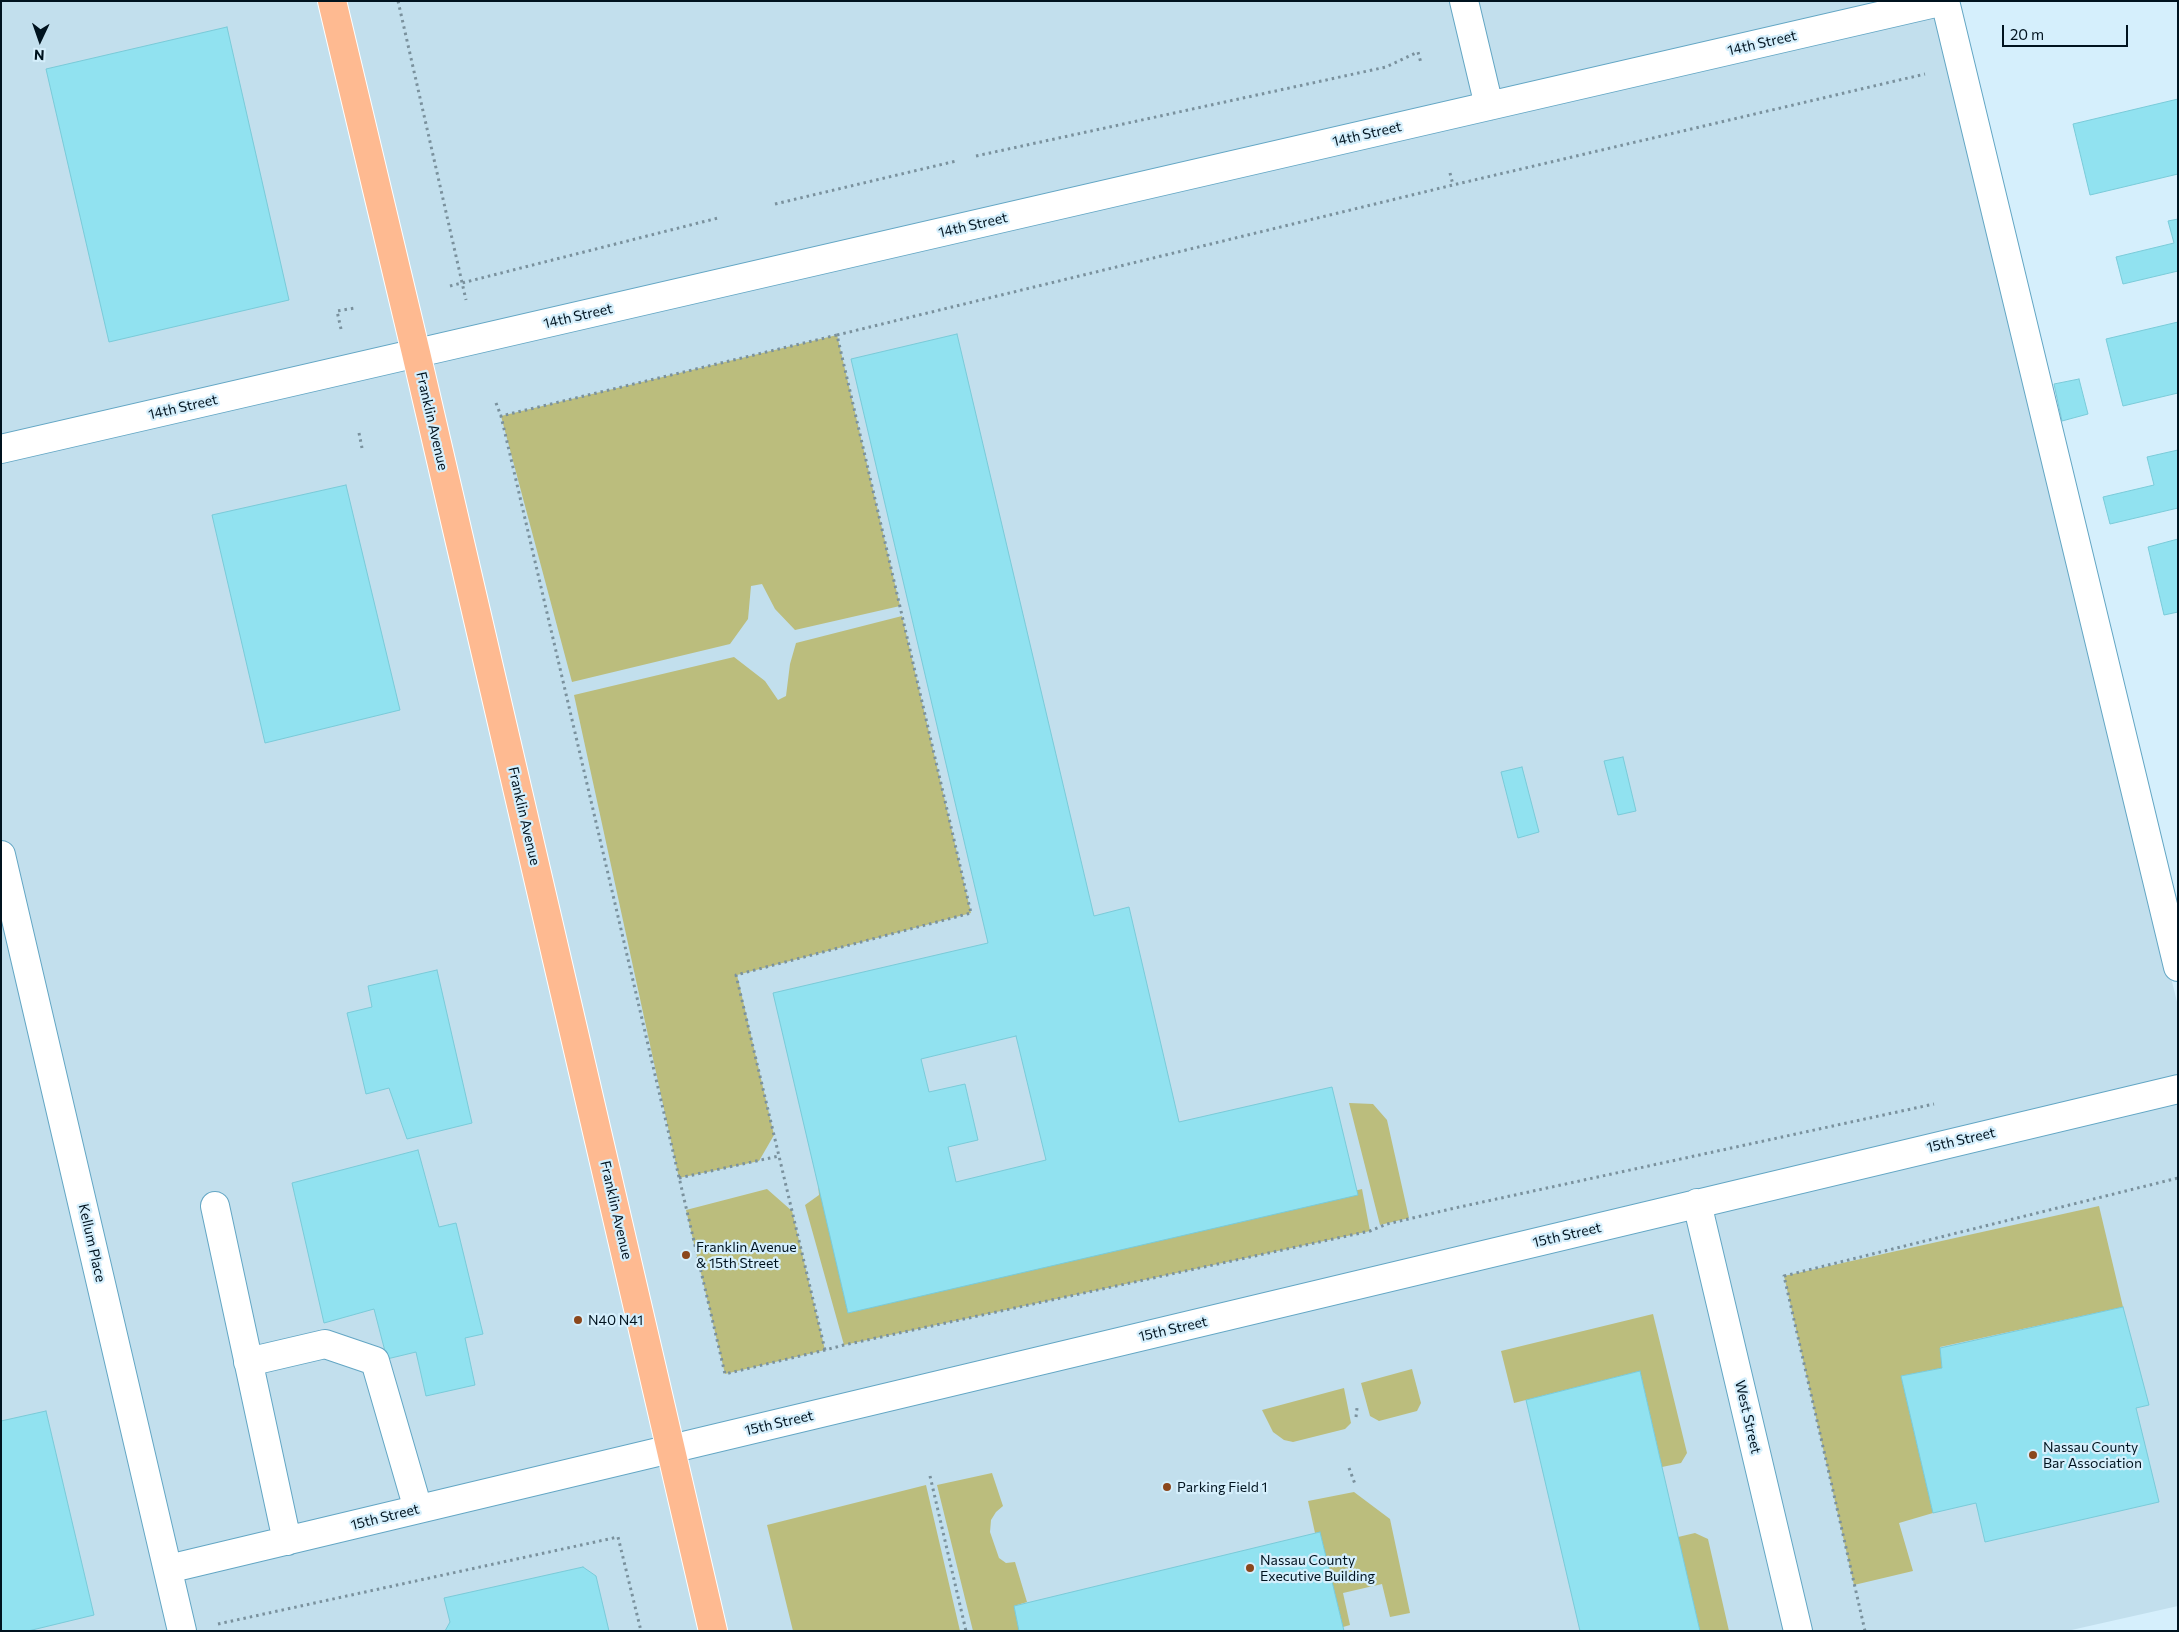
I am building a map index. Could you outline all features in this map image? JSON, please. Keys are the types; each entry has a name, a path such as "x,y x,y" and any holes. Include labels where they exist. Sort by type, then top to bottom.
{"main road":[{"name":"Franklin Avenue","path":"332,1 416,353 713,1631"}],"street":[{"path":"1464,1 1488,106"},
{"name":"14th Street","path":"1,449 1945,1"},
{"path":"1945,1 2178,967"},
{"name":"Kellum Place","path":"1,855 182,1631"},
{"name":"15th Street","path":"168,1569 2178,1089"},
{"name":"West Street","path":"1696,1204 1798,1631"},
{"path":"215,1206 287,1541"},
{"path":"248,1362 326,1344 375,1361 418,1509"}],"path":[{"path":"398,1 466,300"},
{"path":"976,156 1386,67 1418,52 1421,63"},
{"path":"501,416 1453,185 1961,65"},
{"path":"775,204 956,160"},
{"path":"1450,173 1453,185"},
{"path":"450,286 718,218"},
{"path":"341,329 337,311 355,308"},
{"path":"825,1350 736,976 971,913 837,335"},
{"path":"496,402 501,416 724,1374 825,1350 1370,1231 1387,1224 1455,1208 1934,1104"},
{"path":"359,432 362,448"},
{"path":"679,1178 779,1156"},
{"path":"1865,1631 1784,1276 2178,1178"},
{"path":"1356,1417 1357,1408"},
{"path":"1349,1468 1356,1484"},
{"path":"930,1476 966,1631"},
{"path":"217,1624 618,1537 640,1631"}],"shaded area":[{"path":"1,1 1931,1 2178,1006 2178,1606 2067,1631 1,1631"}],"green space":[{"path":"837,335 900,606 795,630 775,609 762,584 751,586 748,619 730,644 572,682 501,416"},
{"path":"902,616 971,913 737,975 774,1135 759,1161 679,1178 574,695 734,657 765,681 778,700 786,696 790,664 796,643"},
{"path":"1349,1103 1373,1104 1387,1120 1409,1218 1380,1225"},
{"path":"818,1183 848,1313 1362,1189 1370,1231 844,1345 805,1205 819,1195"},
{"path":"767,1189 792,1211 825,1350 725,1374 686,1210"},
{"path":"2099,1206 2123,1307 1940,1347 1942,1368 1901,1376 1933,1513 1899,1523 1913,1571 1854,1585 1784,1276"},
{"path":"1653,1314 1687,1453 1681,1463 1662,1467 1640,1371 1514,1403 1501,1351"},
{"path":"1412,1369 1421,1403 1417,1411 1379,1421 1370,1416 1361,1383"},
{"path":"1344,1388 1351,1423 1345,1429 1293,1442 1284,1440 1273,1432 1262,1410"},
{"path":"992,1473 1003,1506 991,1520 990,1532 999,1558 1006,1563 1015,1562 1027,1602 1014,1606 1019,1631 973,1631 937,1485"},
{"path":"926,1485 960,1631 793,1631 767,1525"},
{"path":"1354,1492 1390,1519 1410,1613 1390,1617 1382,1584 1343,1593 1350,1625 1343,1627 1320,1532 1315,1533 1308,1501"},
{"path":"1695,1533 1708,1539 1729,1631 1700,1631 1678,1537"}],"building":[{"path":"227,27 289,300 109,342 46,69"},
{"path":"2178,99 2178,174 2090,195 2073,124"},
{"path":"2178,219 2178,271 2123,284 2116,257 2174,243 2168,221"},
{"path":"2178,322 2178,393 2123,406 2106,339"},
{"path":"957,334 1094,916 1129,907 1179,1122 1332,1087 1358,1195 848,1313 773,993 988,943 851,359","holes":["1016,1036 1046,1160 956,1182 948,1147 978,1140 965,1084 929,1092 921,1059"]},
{"path":"2079,379 2088,414 2062,421 2054,384"},
{"path":"2178,450 2178,508 2110,524 2103,497 2154,485 2147,457"},
{"path":"346,485 400,710 265,743 212,515"},
{"path":"2178,539 2178,612 2164,615 2148,547"},
{"path":"1623,757 1636,811 1618,815 1604,761"},
{"path":"1522,767 1539,832 1518,838 1501,772"},
{"path":"437,970 472,1123 407,1139 389,1088 366,1094 347,1013 372,1007 368,986"},
{"path":"418,1150 439,1227 456,1223 483,1334 465,1338 475,1385 426,1396 416,1352 387,1359 374,1309 324,1323 292,1183"},
{"name":"Nassau County Bar Association","path":"2123,1307 2149,1405 2136,1408 2159,1502 1985,1542 1976,1503 1933,1513 1901,1376 1942,1368 1940,1348"},
{"path":"1640,1371 1700,1631 1580,1631 1526,1400"},
{"path":"46,1411 94,1615 28,1631 1,1631 1,1421"},
{"name":"Nassau County Executive Building","path":"1320,1532 1344,1631 1019,1631 1014,1606"},
{"path":"583,1567 596,1576 609,1631 445,1631 450,1622 444,1598"}],"place":[{"name":"Franklin Avenue & 15th Street","path":"686,1255"},
{"name":"N40 N41","path":"578,1320"},
{"name":"Nassau County Bar Association","path":"2033,1455"},
{"name":"Parking Field 1","path":"1167,1487"},
{"name":"Nassau County Executive Building","path":"1250,1568"}]}
